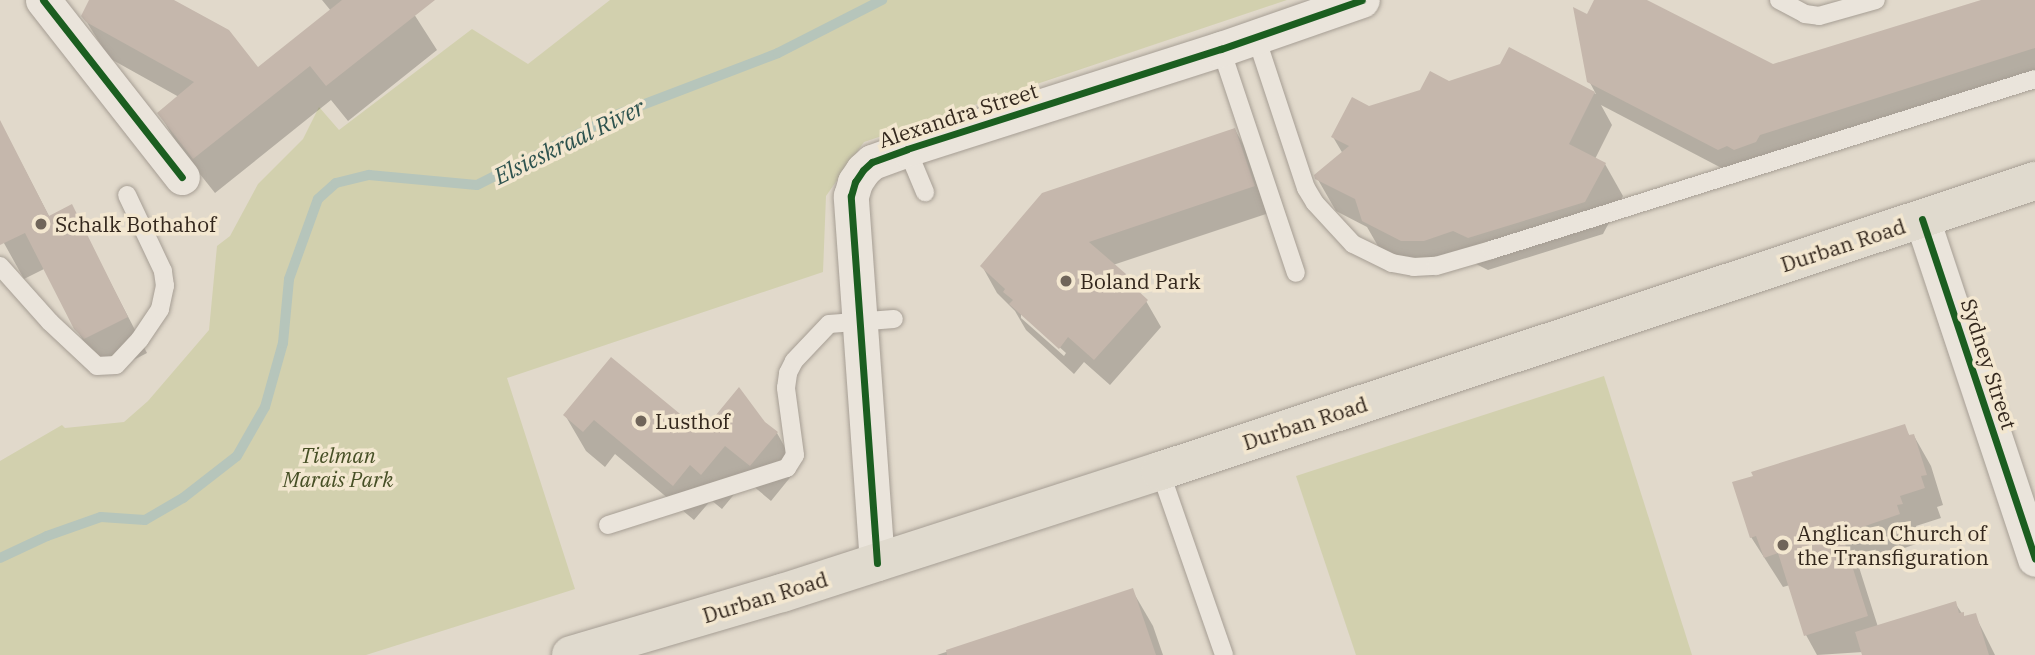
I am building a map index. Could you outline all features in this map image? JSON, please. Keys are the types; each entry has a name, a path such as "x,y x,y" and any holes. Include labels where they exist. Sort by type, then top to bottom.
{"main road":[{"name":"Durban Road","path":"571,655 877,563 2035,181"}],"street":[{"path":"43,0 182,177"},
{"name":"Alexandra Street","path":"877,563 851,196 855,182 872,162 1221,49 1362,0"},
{"name":"Sydney Street","path":"1922,219 2035,559"}],"lane":[{"path":"1779,0 1805,14 1819,16 1876,0"},
{"path":"1256,37 1306,188 1315,203 1353,244 1392,263 1414,267 1436,266 1491,250 2035,79"},
{"path":"1221,49 1296,273"},
{"path":"907,149 925,192"},
{"path":"0,266 50,322 97,366 116,365 140,339 159,309 165,286 163,271 127,195"},
{"path":"608,525 787,468 795,455 786,388 790,367 829,324 894,319"},
{"path":"1160,471 1224,655"}],"green space":[{"name":"Tielman Marais Park","path":"610,0 1287,0 864,142 826,196 823,272 507,378 575,589 366,655 0,655 0,461 62,425 65,428 124,422 148,401 209,330 217,246 230,236 258,184 303,139 319,107 339,130 472,29 528,64"},
{"path":"1604,376 1692,655 1356,655 1296,476"}],"building":[{"path":"89,0 174,0 229,30 258,67 342,0 435,0 326,86 310,66 193,159 157,113 194,82 86,22 81,16"},
{"path":"1594,0 1647,0 1773,64 1981,0 2035,0 2035,48 1760,135 1756,142 1734,150 1727,146 1718,150 1587,82 1573,7 1587,14"},
{"path":"1509,47 1595,92 1569,144 1606,163 1585,202 1468,238 1453,231 1424,241 1401,241 1362,221 1355,199 1315,179 1314,175 1349,146 1331,137 1352,97 1369,106 1420,90 1430,71 1449,81 1500,64"},
{"name":"Schalk Bothahof","path":"0,120 49,216 72,204 128,317 84,339 74,329 25,233 0,245"},
{"path":"1235,128 1255,186 1089,242 1126,274 1124,278 1148,300 1094,360 1068,337 1059,349 1009,304 1013,300 1003,292 1005,289 980,266 1042,193"},
{"name":"Lusthof","path":"611,357 702,432 739,387 765,422 778,432 750,466 725,446 701,475 690,465 673,486 594,420 583,432 563,415"},
{"name":"Anglican Church of the Transfiguration","path":"1905,424 1909,435 1914,434 1927,475 1921,476 1925,488 1900,496 1903,504 1897,505 1900,514 1842,534 1868,616 1804,636 1778,553 1764,558 1756,536 1750,538 1732,482 1753,476 1751,472"},
{"path":"1133,588 1156,655 947,655 946,650"},
{"path":"1956,601 1959,613 1964,612 1964,616 1976,613 1989,655 1862,655 1855,632"}],"waterway":[{"name":"Elsieskraal River","path":"0,558 47,536 101,517 145,520 183,498 237,456 265,407 283,343 289,279 318,199 336,183 369,175 477,185 616,115 778,53 882,0"}],"cycle path":[{"path":"43,0 182,177"},
{"path":"877,563 851,196 855,182 863,170 872,162 907,149 1221,49 1362,0"},
{"path":"1922,219 2035,559"}],"place":[{"name":"Schalk Bothahof","path":"41,224"},
{"name":"Boland Park","path":"1066,281"},
{"name":"Lusthof","path":"641,421"},
{"name":"Anglican Church of the Transfiguration","path":"1783,545"}]}
